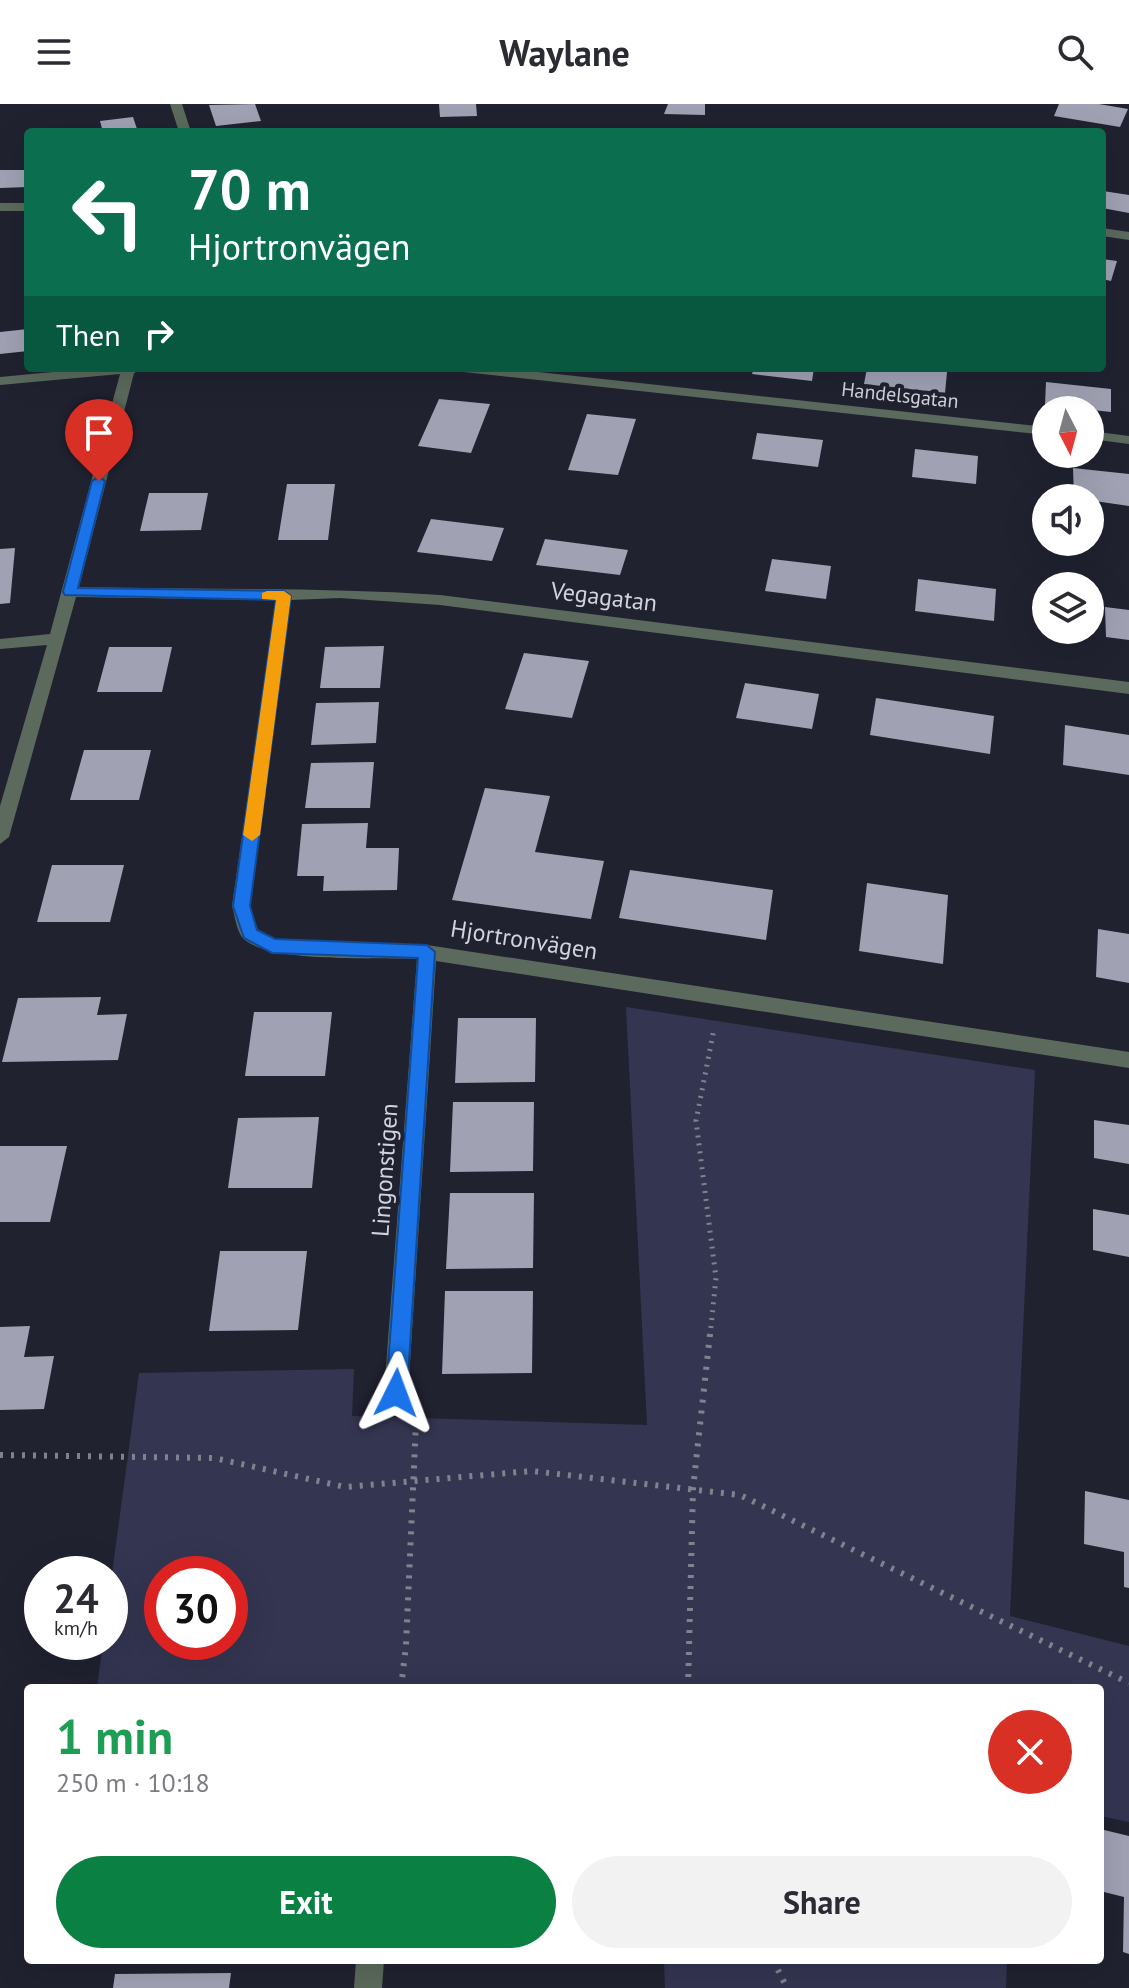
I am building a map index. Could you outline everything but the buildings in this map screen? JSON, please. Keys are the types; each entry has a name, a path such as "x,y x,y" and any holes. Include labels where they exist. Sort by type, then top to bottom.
{"street":[{"path":"176,104 184,128"},
{"path":"0,207 24,207"},
{"path":"1106,233 1129,236"},
{"path":"0,381 89,372"},
{"path":"0,837 70,592 127,372"},
{"name":"Handelsgatan","path":"501,372 1032,429"},
{"path":"1104,437 1129,440"},
{"name":"Vegagatan","path":"70,592 284,596 340,593 440,600 1129,688"},
{"name":"Hjortronvägen","path":"284,596 241,906 250,934 272,946 427,952 1129,1060"},
{"path":"0,644 57,639"},
{"name":"Lingonstigen","path":"396,1393 427,952"},
{"path":"368,1988 370,1964"}],"path":[{"path":"688,1684 693,1489 716,1278 696,1121 720,997"},
{"path":"396,1393 417,1405 401,1684"},
{"path":"0,1455 214,1458 345,1487 532,1471 740,1495 1129,1683"},
{"path":"775,1964 787,1988"}],"shaded area":[{"path":"626,1007 1035,1070 1010,1616 1129,1646 1129,1822 1104,1817 1104,1684 98,1684 101,1660 128,1660 128,1556 114,1556 139,1373 354,1369 352,1416 647,1425"},
{"path":"664,1964 1007,1964 1006,1988 665,1988"}],"slow traffic":[{"path":"252,835 284,596 267,596"}],"route":[{"path":"99,481 70,592 284,596 241,906 250,934 272,946 427,952 396,1393"}]}
